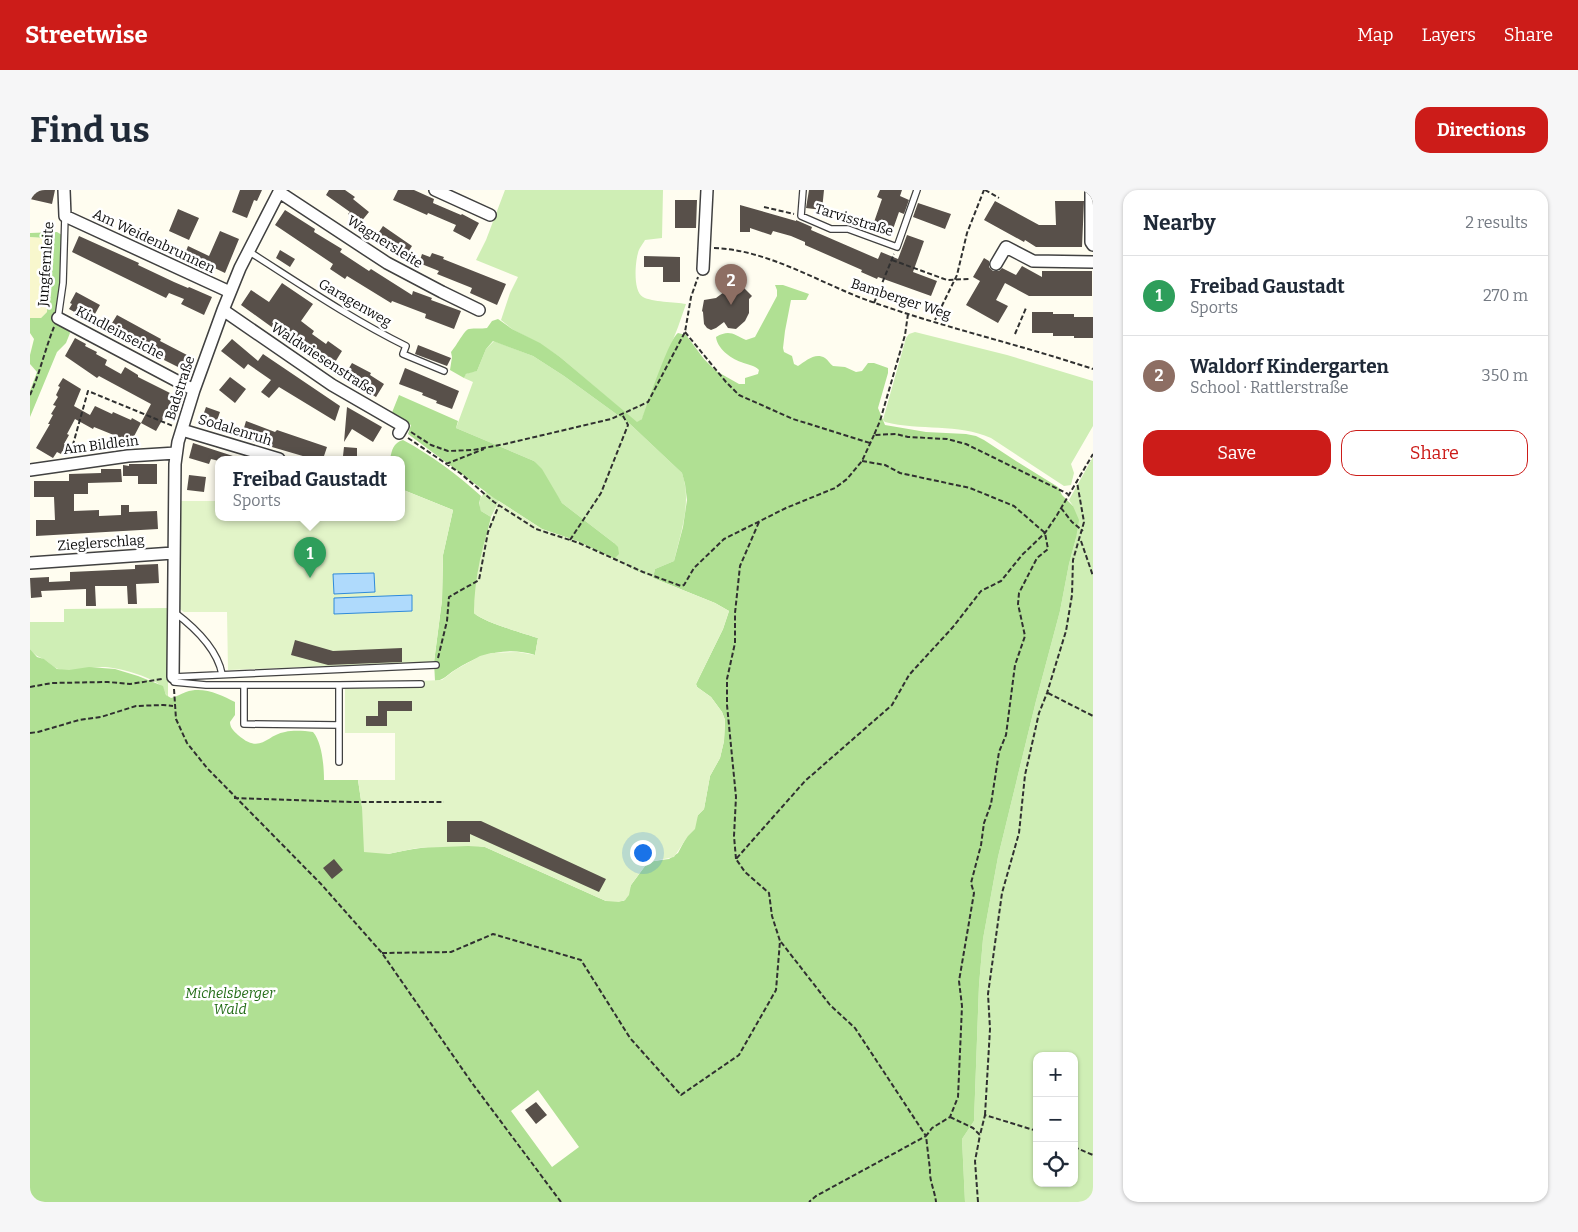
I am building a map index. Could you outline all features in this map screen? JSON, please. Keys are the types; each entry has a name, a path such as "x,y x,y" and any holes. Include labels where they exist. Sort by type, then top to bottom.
{"street":[{"name":"Jungfernleite","path":"64,190 65,216"},
{"path":"435,190 490,215"},
{"path":"703,269 707,190"},
{"path":"1091,190 1091,242 1093,244"},
{"name":"Badstraße","path":"174,679 176,454 194,390 230,292 248,251 280,191"},
{"name":"Wagnersleite","path":"280,191 387,263 479,310"},
{"name":"Am Weidenbrunnen","path":"65,216 230,292"},
{"path":"996,264 1006,247 1033,261 1093,262"},
{"name":"Waldwiesenstraße","path":"223,310 401,430"},
{"name":"Kindleinseiche","path":"58,318 194,390"},
{"name":"Sodalenruh","path":"182,430 269,456"},
{"name":"Am Bildlein","path":"30,470 145,455 176,454"},
{"name":"Zieglerschlag","path":"30,563 174,553"}],"lane":[{"name":"Tarvisstraße","path":"803,190 801,216 831,229 848,229 897,247 917,190"},
{"name":"Jungfernleite","path":"58,318 63,283 65,216"},
{"name":"Garagenweg","path":"248,251 329,304 406,346 403,354 444,371"},
{"path":"174,612 189,624 206,642 217,660 222,674"},
{"path":"174,679 222,674 436,665"},
{"path":"174,679 206,685 421,684"},
{"path":"244,685 244,724 339,724"},
{"path":"339,685 339,762"}],"path":[{"path":"935,322 956,279 967,233 985,190 999,198"},
{"path":"764,207 801,216"},
{"path":"874,303 897,247"},
{"name":"Bamberger Weg","path":"704,248 725,248 741,251 782,264 874,303 1093,369"},
{"path":"892,260 947,280 969,279"},
{"path":"401,430 431,445 448,450 473,450 611,418 648,402 685,332 691,297 703,269"},
{"path":"1015,334 1026,308"},
{"path":"401,430 460,473 499,505 536,529 570,540 643,572 681,586 684,585 694,568 724,539 794,504 835,488 848,479 862,461 880,421 905,335 908,314"},
{"name":"Jungfernleite","path":"30,395 40,372 48,340 58,318"},
{"path":"685,332 726,382 739,394 793,419 871,443"},
{"path":"73,463 72,448 88,391 182,430"},
{"path":"570,540 601,493 628,425 622,414"},
{"path":"874,435 896,434 908,437 947,439 966,444 1068,494"},
{"path":"446,464 488,447"},
{"path":"736,859 805,781 892,705 910,675 953,627 981,591 1001,581 1022,555 1044,533 1093,454"},
{"path":"809,1202 926,1136 932,1128 950,1116 958,1097 962,1006 959,981 974,893 971,883 981,845 984,823 991,804 999,752 1006,735 1015,665 1026,636 1018,604 1019,593 1037,558 1048,549 1044,533 1014,506 970,488 900,473 884,465 862,461"},
{"path":"978,1202 975,1161 985,1115 990,1029 988,994 1002,892 1019,833 1025,775 1039,713 1048,693 1066,631 1072,596 1073,560 1084,522 1077,482"},
{"path":"436,665 446,629 449,596 479,580 488,532 499,505"},
{"path":"1061,508 1082,531"},
{"path":"760,521 740,566 735,614 735,643 727,678 727,705 736,797 734,836 736,859 745,872 769,892 772,916 780,941 830,1005 855,1028 926,1136 929,1176 934,1188 936,1202"},
{"path":"1080,540 1093,576"},
{"path":"30,687 52,683 98,682 130,684 174,679 176,718 187,742 234,798 321,884 382,953 472,1083 560,1202"},
{"path":"1048,693 1093,716"},
{"path":"30,733 79,720 101,717 136,706 174,706"},
{"path":"234,798 351,802 444,802"},
{"path":"382,953 450,952 493,934 582,960 630,1038 681,1095 739,1055 776,990 780,941"},
{"path":"985,1115 1033,1130"},
{"path":"950,1116 973,1128 980,1134"},
{"path":"1078,1149 1093,1155"}],"green space":[{"path":"505,190 663,190 662,238 645,240 640,248 636,263 636,284 640,294 647,299 686,304 642,419 637,423 560,357 512,329 501,320 510,293 518,277 476,260 486,240"},
{"path":"57,232 62,235 61,325 68,329 70,333 66,343 57,352 30,417 30,391 37,372 30,364 34,339 30,333 30,318 41,318 47,312 50,242 46,238 30,237 30,233"},
{"path":"30,237 46,238 50,242 49,300 47,312 41,318 30,318"},
{"name":"Michelsberger Wald","path":"775,285 783,285 809,294 806,300 791,300 783,348 784,352 792,356 794,364 798,366 811,358 821,356 833,366 845,367 856,372 862,371 868,363 888,368 878,408 885,425 926,432 976,436 1058,487 1062,495 1073,506 1079,520 1060,611 998,857 983,939 979,985 974,1121 962,1139 965,1202 30,1202 30,649 37,657 44,659 57,669 69,670 89,667 115,669 163,686 166,695 171,698 192,690 212,692 224,697 235,702 235,715 230,722 231,728 246,741 252,743 258,744 285,732 313,732 319,742 324,780 358,780 362,807 388,854 436,846 461,845 485,847 606,901 623,901 631,885 645,866 654,861 669,859 678,853 698,815 704,809 710,776 720,758 724,741 725,720 722,712 711,697 697,687 696,684 723,629 729,611 715,603 653,578 655,569 674,561 683,527 687,500 685,484 682,473 630,424 533,356 493,341 486,349 477,371 466,374 464,378 450,370 451,352 467,330 487,328 492,321 498,319 560,357 637,422 642,419 669,347 678,333 686,335 704,359 716,371 739,384 745,384 745,378 758,374 759,370 757,368 737,360 725,352 719,345 716,337 728,333 746,340 755,337 777,296","holes":["538,1090 579,1147 552,1167 511,1111"]},
{"path":"915,332 1007,355 1093,381 1093,426 1071,464 1074,473 1071,485 1064,486 991,438 978,433 885,422 883,420 906,338 909,334"},
{"path":"494,341 533,356 564,376 630,424 682,473 685,484 686,506 674,561 655,569 653,578 633,570 612,558 615,557 614,543 562,503 534,461 456,428 473,382 464,378 469,373 477,371 486,349"},
{"path":"399,395 458,421 456,428 534,461 542,469 562,503 614,543 618,547 619,554 612,558 577,541 542,529 494,498 408,434 411,425 391,415"},
{"path":"403,440 424,452 463,480 481,496 479,503 481,511 491,517 474,613 494,624 538,638 535,655 514,651 494,653 464,664 435,681 434,662 442,600 443,555 453,510 405,491 405,456 391,456 395,445"},
{"path":"1093,457 1093,1202 965,1202 962,1139 974,1121 979,985 983,939 998,857 1060,611 1076,538 1073,506 1069,500"},
{"path":"405,491 453,510 443,555 442,600 434,662 228,670 227,612 184,612 177,607 178,501 215,501 215,521 405,521"},
{"path":"488,492 499,501 491,517 481,511 479,501 484,493"},
{"path":"499,501 542,529 577,541 633,570 715,603 729,611 723,629 696,684 697,687 711,697 722,712 725,720 724,741 720,758 710,776 704,809 698,815 695,829 674,857 654,861 645,866 631,885 629,895 625,900 619,902 606,901 485,847 417,848 388,854 364,852 362,807 358,780 395,780 395,733 345,733 345,684 442,680 455,670 480,656 491,653 518,652 535,655 538,638 494,624 474,613 474,599 481,556"},
{"path":"168,608 168,697 162,686 141,676 105,667 75,670 58,669 30,649 30,622 64,622 64,609"}],"water":[{"path":"374,573 375,592 334,594 333,574"},
{"path":"412,595 412,611 334,614 334,598"}],"building":[{"path":"30,190 55,190 52,204 30,199"},
{"path":"240,190 262,190 257,201 254,200 247,218 232,212"},
{"path":"329,190 345,190 355,197 353,199 369,212 360,223 348,214 350,212 326,195"},
{"path":"398,190 414,190 434,199 433,203 479,223 470,240 453,231 456,225 393,200"},
{"path":"809,190 824,190 822,210 806,208"},
{"path":"880,190 902,190 900,196 909,200 904,214 899,212 892,232 873,225 882,199 877,197"},
{"path":"675,200 697,200 696,228 675,228"},
{"path":"995,201 1039,225 1056,225 1055,201 1084,201 1082,247 1036,247 1025,240 1024,242 984,220"},
{"path":"918,203 951,214 945,229 913,217"},
{"path":"740,205 796,220 812,227 811,230 878,259 881,252 898,259 907,235 924,241 913,272 937,281 931,296 878,277 877,279 861,272 862,270 805,245 805,242 791,236 773,231 771,235 750,228 750,232 740,232"},
{"path":"178,209 199,218 189,240 169,231"},
{"path":"285,210 315,229 314,232 342,249 340,252 369,271 371,269 412,295 413,291 461,311 454,329 425,318 426,314 392,301 391,303 347,276 345,279 330,269 333,264 275,225"},
{"path":"383,226 412,246 403,260 387,250 389,247 375,238"},
{"path":"220,231 239,239 225,273 185,254 188,246 209,256"},
{"path":"79,236 139,263 138,265 174,282 212,297 204,315 181,304 184,299 169,293 166,298 72,252"},
{"path":"280,250 295,259 290,267 276,258"},
{"path":"432,253 506,284 497,305 470,293 472,288 437,274 439,271 419,263 422,254 430,257"},
{"path":"644,256 680,257 680,282 663,282 663,267 644,267"},
{"path":"984,258 989,261 989,267 993,271 999,271 1002,268 1016,275 1022,266 1042,277 1042,271 1092,271 1092,296 1029,296 1005,283 996,300 1008,306 998,323 966,305 980,281 973,277"},
{"path":"731,279 742,281 744,288 752,296 749,299 749,313 745,321 736,329 728,328 724,322 711,330 704,324 702,311 704,300 716,298 724,292 723,290"},
{"path":"282,283 313,304 301,321 314,331 312,334 326,344 328,341 342,351 332,367 275,325 273,328 241,305 251,290 269,302"},
{"path":"76,292 100,305 91,321 69,309"},
{"path":"1032,312 1053,312 1053,314 1074,314 1074,317 1093,317 1093,338 1053,336 1053,333 1032,333"},
{"path":"117,315 187,355 180,368 164,360 165,357 109,328"},
{"path":"75,338 107,360 105,365 121,374 125,367 138,375 138,377 176,396 156,431 141,423 151,404 99,376 97,378 65,356"},
{"path":"232,339 258,361 263,354 340,406 335,421 279,387 269,398 261,392 271,380 248,364 244,369 221,351"},
{"path":"418,345 451,358 447,366 415,354"},
{"path":"352,363 371,373 370,375 384,384 376,397 343,378"},
{"path":"405,368 459,391 452,409 436,403 437,401 422,395 423,393 399,384"},
{"path":"230,377 246,389 235,403 219,390"},
{"path":"63,378 81,389 74,406 90,415 95,406 112,414 113,412 141,423 131,442 94,427 93,429 75,419 67,434 69,435 64,444 66,445 61,454 57,452 53,458 36,448 50,424 48,424 53,415 51,414 56,406 53,405 58,397 56,395 60,387 58,386"},
{"path":"206,407 220,412 214,429 200,424"},
{"path":"347,407 382,427 373,442 352,429 344,442"},
{"path":"246,421 275,432 277,430 327,447 324,456 303,456 241,438"},
{"path":"193,443 233,456 215,456 215,460 211,459 209,464 189,458"},
{"path":"344,447 357,448 357,456 343,456"},
{"path":"129,464 157,464 157,484 138,484 138,476 123,476 123,465 129,466"},
{"path":"101,469 121,469 122,482 88,483 88,494 74,494 74,511 99,510 99,516 121,515 121,505 129,505 129,512 157,511 158,529 36,536 36,520 55,520 54,497 34,497 34,481 69,481 69,474 101,473"},
{"path":"189,475 206,477 204,492 187,490"},
{"path":"158,564 159,583 136,584 137,604 128,604 127,586 95,586 96,606 86,606 86,589 41,591 42,597 31,598 30,578 49,577 49,582 70,581 70,572 135,569 135,565"},
{"path":"295,640 333,651 402,648 402,662 328,665 291,655"},
{"path":"378,701 412,701 412,711 387,711 387,726 366,726 366,716 378,716"},
{"path":"447,821 481,821 606,879 599,892 470,834 470,842 447,842"},
{"path":"334,859 343,870 332,879 323,868"},
{"path":"536,1102 547,1115 536,1124 525,1110"}],"place":[{"name":"Waldorf Kindergarten","path":"731,305"},
{"name":"Freibad Gaustadt","path":"310,578"}]}
